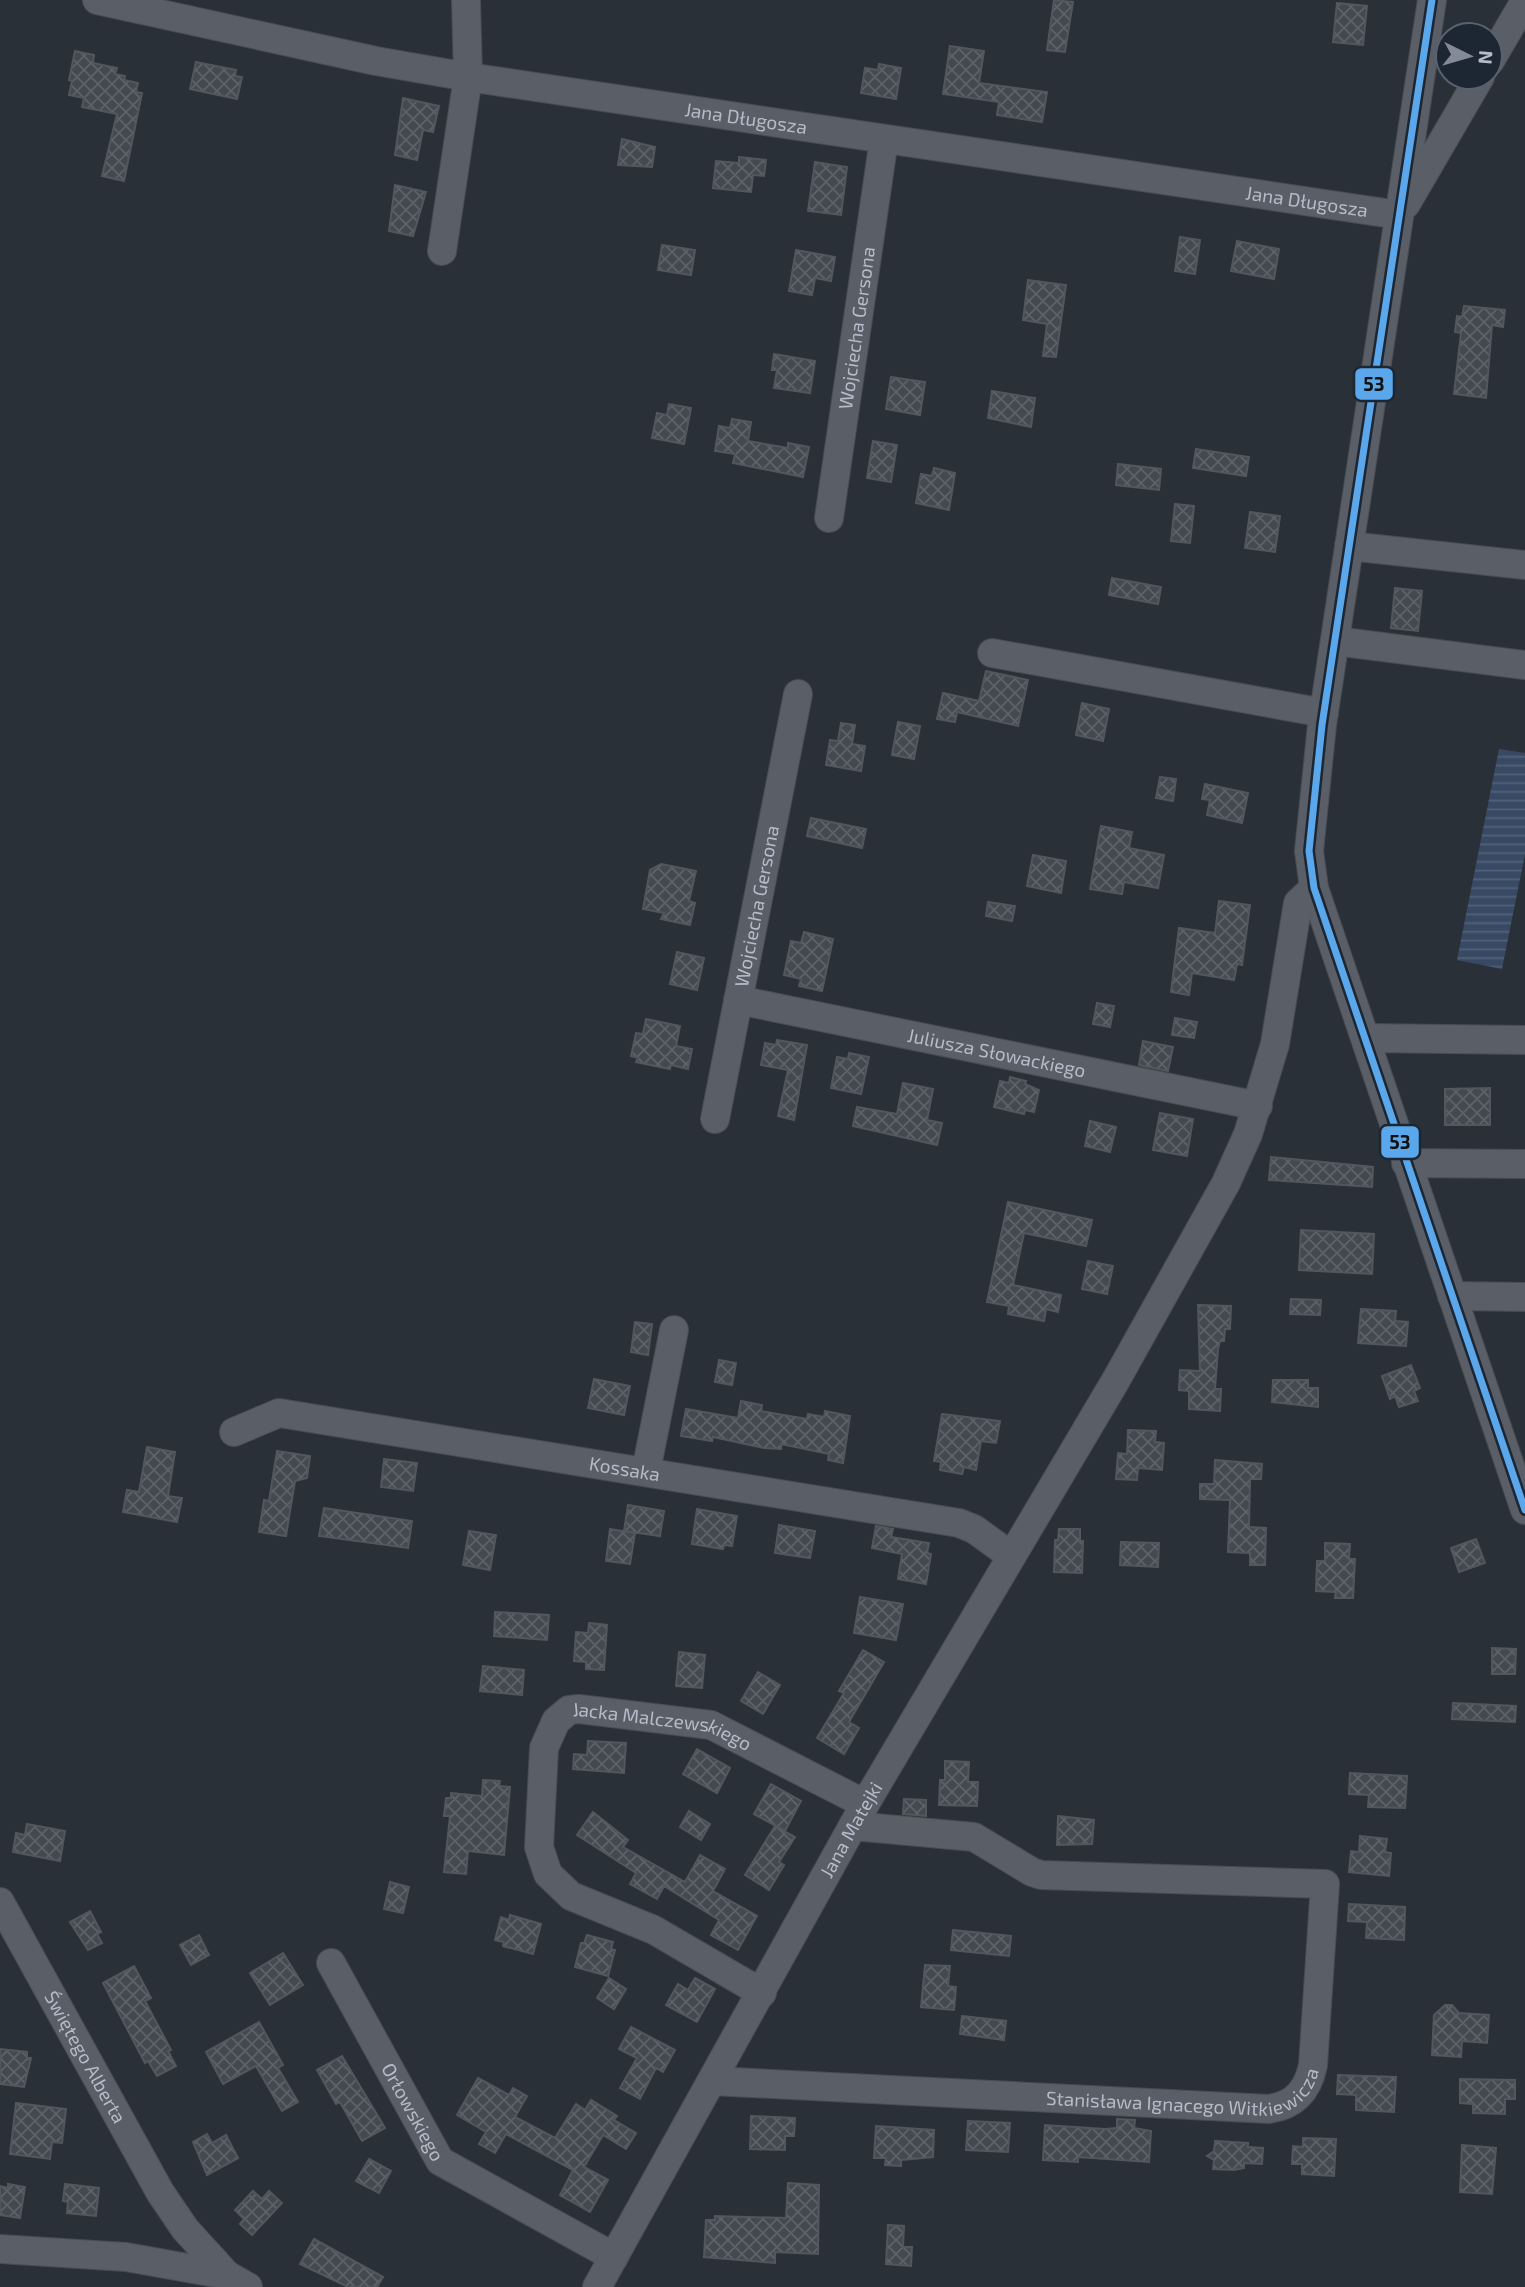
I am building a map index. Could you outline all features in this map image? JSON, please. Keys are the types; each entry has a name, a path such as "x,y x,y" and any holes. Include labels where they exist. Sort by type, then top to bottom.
{"street":[{"name":"Jana Długosza","path":"97,0 130,4 376,61 468,77 1399,215"},
{"path":"442,251 468,77 466,0"},
{"path":"1432,0 1324,713 1312,809 1310,851 1314,888 1525,1510"},
{"path":"1504,37 1525,1"},
{"path":"1399,215 1472,91"},
{"name":"Wojciecha Gersona","path":"829,518 884,139"},
{"path":"1349,546 1525,565"},
{"path":"1335,641 1525,665"},
{"path":"992,653 1324,713"},
{"name":"Wojciecha Gersona","path":"715,1119 798,694"},
{"path":"1258,1106 1280,1018 1297,903 1314,888"},
{"name":"Juliusza Słowackiego","path":"738,1000 1258,1106"},
{"path":"1366,1038 1525,1040"},
{"name":"Jana Matejki","path":"597,2287 859,1815 1010,1555 1116,1380 1226,1183 1258,1106"},
{"path":"1406,1163 1525,1164"},
{"path":"1452,1296 1525,1297"},
{"path":"646,1471 674,1330"},
{"name":"Kossaka","path":"234,1432 279,1413 646,1471 959,1523 974,1529 1010,1555"},
{"name":"Jacka Malczewskiego","path":"762,1993 654,1930 571,1896 548,1874 539,1847 544,1748 552,1726 564,1713 579,1709 711,1725 859,1815"},
{"name":"Stanisława Ignacego Witkiewicza","path":"712,2081 1269,2109 1293,2101 1308,2086 1313,2065 1325,1884 1037,1874 974,1837 859,1815"},
{"name":"Świętego Alberta","path":"0,1902 172,2211 237,2281"},
{"name":"Orłowskiego","path":"331,1963 440,2161 614,2257"},
{"path":"142,2260 157,2251 170,2236 173,2226 172,2211"},
{"path":"0,2249 142,2260 237,2281"}],"water":[{"path":"1499,749 1525,753 1525,854 1502,969 1457,960"}],"building":[{"path":"1054,0 1073,2 1065,52 1047,50"},
{"path":"1337,3 1367,6 1363,45 1333,42"},
{"path":"950,46 984,51 979,83 1047,92 1042,122 997,115 999,102 943,94"},
{"path":"75,51 94,55 93,63 117,68 115,74 125,76 124,80 138,83 136,92 142,93 124,181 102,176 117,114 82,107 84,98 69,95"},
{"path":"196,62 236,70 235,76 242,77 237,99 190,89"},
{"path":"879,64 901,68 896,99 861,93 865,68 878,70"},
{"path":"403,98 439,106 433,132 423,130 417,160 395,155"},
{"path":"622,139 655,147 652,167 618,165"},
{"path":"739,157 766,160 764,176 753,175 751,192 713,188 716,161 739,163"},
{"path":"815,162 847,167 841,215 808,211"},
{"path":"395,185 426,192 413,236 389,231"},
{"path":"1180,237 1200,240 1195,274 1175,271"},
{"path":"1237,241 1279,249 1274,279 1231,271"},
{"path":"662,245 695,250 691,275 658,270"},
{"path":"796,250 835,257 831,281 815,278 812,295 789,291"},
{"path":"1028,280 1066,285 1056,357 1043,356 1047,324 1023,320"},
{"path":"1464,306 1505,310 1503,327 1492,325 1486,398 1454,394 1461,333 1455,332 1457,316 1462,317"},
{"path":"774,354 815,361 810,393 774,388 777,370 772,370"},
{"path":"891,377 925,382 920,415 886,409"},
{"path":"992,391 1035,398 1031,427 988,418"},
{"path":"669,404 691,408 684,444 652,438 657,413 667,415"},
{"path":"732,419 751,422 748,441 788,448 788,443 809,447 803,477 733,463 735,454 715,451 719,426 730,428"},
{"path":"873,441 897,445 891,482 867,478"},
{"path":"1196,449 1249,457 1246,476 1193,468"},
{"path":"1118,464 1161,469 1159,490 1116,485"},
{"path":"934,468 955,473 949,510 916,503 921,474 932,476"},
{"path":"1175,504 1194,506 1190,543 1171,541"},
{"path":"1250,512 1280,516 1275,552 1245,548"},
{"path":"1112,578 1161,587 1158,604 1109,595"},
{"path":"1395,588 1422,591 1418,631 1391,628"},
{"path":"986,671 1028,680 1018,726 957,712 955,722 937,719 943,693 979,701"},
{"path":"1082,703 1109,709 1103,741 1076,735"},
{"path":"898,722 920,726 914,759 892,755"},
{"path":"841,723 855,725 852,744 865,746 861,771 826,765 830,740 838,741"},
{"path":"1160,777 1176,779 1173,801 1156,798"},
{"path":"1205,784 1248,793 1242,823 1207,815 1210,800 1202,799"},
{"path":"811,818 866,829 862,848 807,836"},
{"path":"1101,826 1132,832 1129,848 1164,855 1158,888 1124,882 1122,894 1090,889"},
{"path":"1033,855 1066,861 1061,893 1027,886"},
{"path":"661,864 696,871 689,901 695,903 690,925 661,919 664,913 643,909 650,870"},
{"path":"1219,901 1250,905 1242,965 1237,964 1234,980 1192,973 1189,995 1171,992 1179,928 1215,933"},
{"path":"988,902 1015,906 1012,921 986,916"},
{"path":"804,932 833,939 822,991 799,986 801,979 784,975 791,941 801,943"},
{"path":"677,952 704,958 697,990 670,984"},
{"path":"1097,1003 1114,1006 1110,1027 1093,1024"},
{"path":"1175,1018 1197,1022 1194,1038 1172,1035"},
{"path":"646,1019 680,1026 676,1046 692,1049 688,1069 671,1065 670,1069 636,1062 638,1058 631,1056 636,1033 643,1034"},
{"path":"777,1040 807,1045 794,1120 778,1116 788,1070 761,1065 765,1043 776,1045"},
{"path":"1143,1041 1173,1047 1168,1071 1139,1065"},
{"path":"849,1053 869,1057 861,1094 831,1088 837,1057 848,1059"},
{"path":"1010,1077 1026,1081 1025,1084 1039,1090 1034,1112 1025,1110 1024,1114 994,1107 1000,1081 1009,1083"},
{"path":"903,1083 933,1089 927,1120 942,1123 937,1145 853,1126 857,1107 897,1114"},
{"path":"1490,1088 1490,1125 1445,1125 1445,1089"},
{"path":"1160,1113 1193,1119 1187,1156 1153,1150"},
{"path":"1090,1121 1116,1127 1110,1152 1085,1146"},
{"path":"1271,1157 1373,1167 1372,1187 1269,1180"},
{"path":"1008,1202 1092,1220 1086,1246 1024,1233 1013,1285 1061,1295 1058,1312 1046,1309 1044,1321 1008,1314 1009,1306 987,1302"},
{"path":"1301,1230 1374,1234 1372,1274 1299,1270"},
{"path":"1088,1261 1113,1266 1107,1294 1082,1289"},
{"path":"1291,1299 1321,1300 1320,1315 1290,1314"},
{"path":"1198,1305 1231,1306 1230,1329 1225,1329 1224,1341 1220,1341 1218,1349 1215,1389 1221,1389 1220,1411 1189,1409 1189,1391 1179,1390 1180,1370 1200,1371"},
{"path":"1361,1309 1396,1311 1395,1321 1408,1322 1406,1346 1358,1343"},
{"path":"635,1322 652,1324 648,1355 631,1352"},
{"path":"719,1360 736,1363 732,1385 715,1382"},
{"path":"1411,1365 1420,1388 1414,1391 1418,1401 1399,1407 1395,1396 1390,1399 1382,1376"},
{"path":"594,1379 630,1386 624,1415 588,1408"},
{"path":"1273,1380 1308,1380 1308,1388 1318,1388 1318,1407 1272,1402"},
{"path":"741,1401 762,1405 761,1411 807,1419 808,1414 824,1417 825,1411 850,1416 843,1463 828,1460 829,1454 781,1444 781,1449 764,1448 713,1437 712,1441 681,1436 686,1409 738,1418"},
{"path":"942,1414 1000,1421 996,1443 981,1441 976,1470 964,1467 962,1474 940,1470 941,1462 934,1461"},
{"path":"1128,1430 1156,1431 1155,1442 1164,1443 1162,1470 1138,1468 1137,1480 1116,1479 1118,1453 1127,1454"},
{"path":"147,1447 175,1452 168,1496 182,1498 177,1522 123,1512 127,1490 139,1492"},
{"path":"277,1451 310,1456 307,1478 295,1481 286,1536 259,1532 264,1500 269,1501"},
{"path":"384,1459 417,1463 413,1491 381,1487"},
{"path":"1215,1460 1262,1464 1261,1479 1250,1479 1249,1527 1266,1528 1265,1565 1250,1565 1250,1553 1228,1552 1230,1500 1200,1499 1200,1484 1214,1484"},
{"path":"628,1505 664,1511 660,1536 624,1531"},
{"path":"324,1508 412,1521 408,1548 319,1536"},
{"path":"697,1509 737,1516 732,1546 724,1545 723,1549 692,1544"},
{"path":"779,1525 815,1531 810,1558 775,1553"},
{"path":"876,1526 893,1529 891,1537 929,1543 927,1553 931,1554 926,1584 898,1579 902,1554 872,1548"},
{"path":"610,1529 635,1533 630,1564 606,1561"},
{"path":"1059,1529 1080,1529 1080,1541 1083,1541 1082,1573 1054,1572 1055,1540 1058,1540"},
{"path":"469,1531 496,1535 490,1570 463,1565"},
{"path":"1476,1539 1485,1563 1459,1572 1451,1548"},
{"path":"1121,1542 1159,1543 1158,1567 1120,1565"},
{"path":"1325,1543 1350,1544 1349,1559 1355,1559 1353,1598 1335,1598 1336,1592 1316,1591 1317,1561 1325,1561"},
{"path":"860,1597 903,1604 896,1640 854,1633"},
{"path":"495,1612 549,1615 547,1640 494,1636"},
{"path":"589,1623 607,1625 604,1670 586,1669 586,1662 574,1661 576,1632 588,1633"},
{"path":"1492,1648 1516,1649 1515,1674 1492,1674"},
{"path":"863,1650 884,1662 849,1722 859,1728 844,1754 817,1738 844,1693 839,1691"},
{"path":"679,1652 705,1655 702,1688 676,1686"},
{"path":"483,1666 524,1670 522,1695 480,1691"},
{"path":"758,1672 780,1685 763,1714 741,1701"},
{"path":"1453,1703 1516,1706 1515,1722 1452,1719"},
{"path":"588,1741 626,1743 624,1773 573,1769 574,1754 587,1755"},
{"path":"697,1749 730,1768 717,1793 683,1774"},
{"path":"945,1761 969,1762 968,1782 978,1782 977,1806 939,1805 940,1780 945,1780"},
{"path":"1350,1773 1407,1776 1405,1808 1368,1807 1369,1795 1349,1794"},
{"path":"483,1780 500,1781 499,1786 510,1787 504,1855 468,1851 466,1874 444,1872 450,1816 444,1816 446,1798 451,1798 451,1793 482,1796"},
{"path":"771,1784 801,1801 785,1831 754,1814"},
{"path":"904,1799 926,1800 926,1816 903,1814"},
{"path":"689,1811 710,1824 701,1840 680,1827"},
{"path":"593,1812 628,1840 623,1847 685,1882 700,1855 725,1869 713,1891 757,1916 738,1950 711,1935 719,1920 664,1886 657,1899 630,1884 636,1873 577,1835"},
{"path":"1058,1816 1094,1820 1092,1844 1057,1845"},
{"path":"27,1824 65,1831 60,1861 13,1852 16,1833 25,1835"},
{"path":"775,1826 795,1837 779,1862 784,1865 769,1890 745,1875"},
{"path":"1360,1836 1387,1839 1385,1852 1391,1853 1389,1876 1349,1872 1351,1851 1359,1852"},
{"path":"390,1882 409,1887 403,1913 384,1909"},
{"path":"1349,1904 1405,1907 1404,1940 1366,1938 1367,1922 1348,1921"},
{"path":"90,1911 101,1932 97,1934 102,1943 88,1950 70,1922"},
{"path":"510,1915 541,1924 533,1954 503,1946 504,1942 495,1940 501,1917 509,1920"},
{"path":"953,1930 1011,1936 1009,1956 951,1950"},
{"path":"199,1935 209,1955 191,1965 180,1945"},
{"path":"587,1935 613,1942 611,1949 615,1950 608,1976 575,1967 581,1943 584,1943"},
{"path":"283,1953 303,1985 270,2005 250,1973"},
{"path":"925,1965 950,1966 948,1986 956,1987 954,2010 921,2007"},
{"path":"134,1966 151,1998 145,2001 171,2050 168,2051 176,2066 157,2076 148,2061 145,2063 103,1983"},
{"path":"609,1978 626,1989 614,2009 597,1998"},
{"path":"695,1978 715,1989 697,2022 666,2005 678,1984 688,1990"},
{"path":"1445,2005 1452,2005 1459,2013 1489,2015 1487,2043 1462,2041 1461,2057 1432,2055 1434,2015"},
{"path":"962,2016 1006,2021 1004,2040 960,2034"},
{"path":"259,2022 283,2065 278,2068 298,2102 282,2111 256,2066 223,2084 206,2052"},
{"path":"631,2027 675,2050 663,2072 656,2068 640,2099 620,2088 637,2058 619,2049"},
{"path":"0,2049 27,2052 27,2058 31,2058 24,2087 0,2084"},
{"path":"342,2056 385,2128 362,2141 340,2102 336,2104 317,2070"},
{"path":"1338,2075 1396,2077 1394,2112 1356,2110 1356,2095 1337,2094"},
{"path":"478,2078 509,2095 513,2088 527,2096 515,2117 555,2138 576,2104 585,2110 591,2100 617,2116 614,2120 636,2133 626,2149 603,2135 584,2167 608,2180 590,2212 560,2195 573,2170 506,2134 495,2153 479,2144 486,2132 457,2115"},
{"path":"1460,2079 1515,2080 1515,2099 1505,2099 1505,2114 1473,2113 1473,2104 1460,2103"},
{"path":"16,2103 66,2109 62,2143 52,2142 50,2159 10,2154"},
{"path":"751,2116 795,2118 794,2136 785,2136 785,2150 750,2149"},
{"path":"1117,2119 1135,2120 1134,2128 1151,2131 1149,2162 1078,2157 1078,2162 1043,2160 1045,2125 1117,2128"},
{"path":"968,2121 1010,2123 1008,2152 966,2150"},
{"path":"876,2126 934,2130 933,2157 901,2160 901,2166 885,2165 886,2158 874,2158"},
{"path":"207,2134 212,2143 226,2135 238,2158 207,2175 193,2142"},
{"path":"1303,2138 1336,2139 1334,2176 1302,2174 1302,2164 1292,2164 1293,2146 1303,2147"},
{"path":"1215,2141 1248,2143 1248,2147 1263,2148 1262,2164 1244,2163 1244,2168 1234,2170 1213,2169 1214,2160 1207,2156 1214,2151"},
{"path":"1462,2145 1496,2148 1492,2194 1460,2192"},
{"path":"369,2159 391,2171 379,2193 356,2181"},
{"path":"788,2183 819,2185 818,2254 775,2252 775,2263 704,2257 706,2220 715,2220 715,2216 786,2218"},
{"path":"8,2184 25,2187 20,2218 0,2215 0,2186 8,2188"},
{"path":"65,2184 99,2188 96,2216 67,2213 68,2202 63,2201"},
{"path":"253,2191 262,2199 269,2191 282,2203 252,2235 240,2224 244,2219 235,2210"},
{"path":"888,2225 904,2226 903,2247 912,2247 911,2266 886,2264"},
{"path":"314,2239 383,2277 377,2287 348,2287 300,2264"}],"transit line":[{"name":"53","path":"1432,0 1322,725 1309,851 1314,888 1525,1510"}]}
